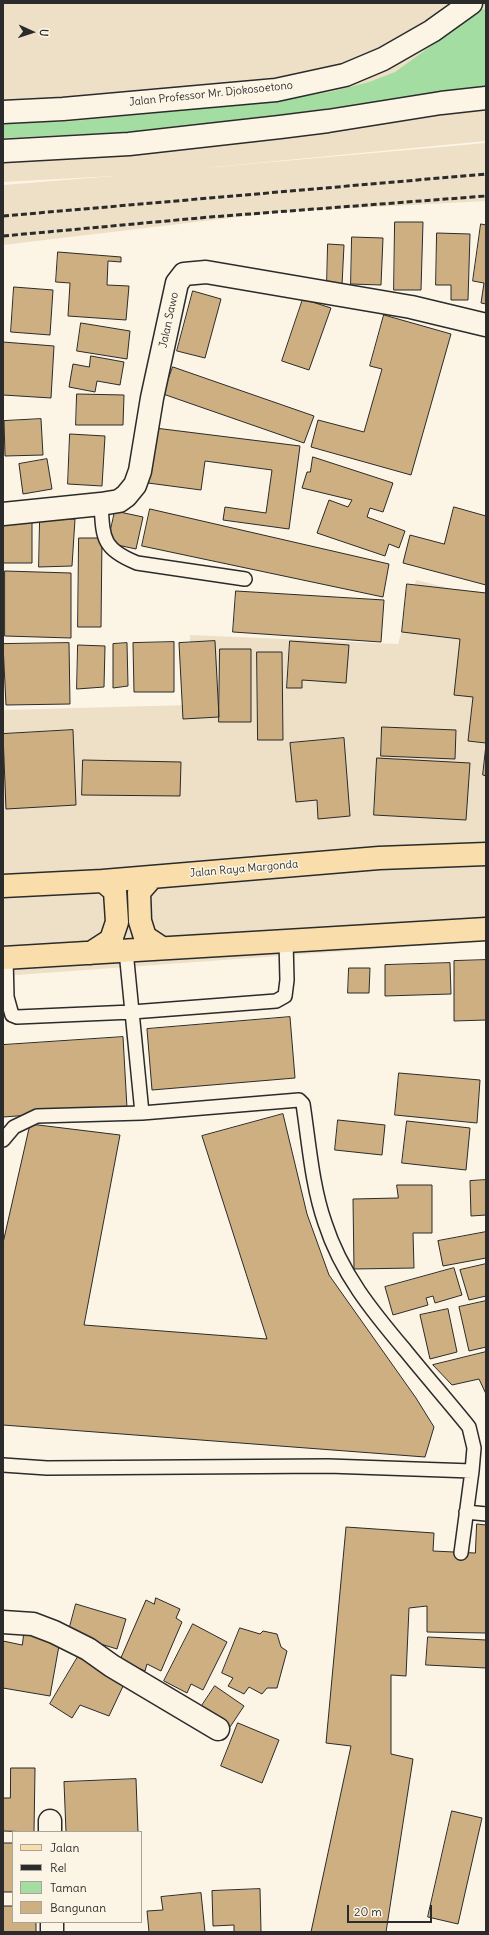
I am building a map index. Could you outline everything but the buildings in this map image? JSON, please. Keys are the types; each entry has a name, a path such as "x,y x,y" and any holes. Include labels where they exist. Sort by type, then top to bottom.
{"main road":[{"name":"Jalan Raya Margonda","path":"3,886 103,881 379,858 486,854"},
{"path":"152,877 139,892 140,921 145,937 160,948"},
{"path":"91,953 111,940 117,922 115,891 103,881"},
{"path":"5,958 486,929"}],"street":[{"name":"Jalan Professor Mr. Djokosoetono","path":"3,112 63,109 276,90 345,76 383,59 432,31 471,3"},
{"path":"3,152 129,144 328,122 441,102 486,98"},
{"name":"Jalan Sawo","path":"3,514 119,501 126,496 135,485 140,471 152,398 175,290 177,283 184,274 192,272 206,272 411,307 486,325"},
{"path":"3,1622 33,1624 54,1632 88,1649 112,1666 218,1729"}],"lane":[{"path":"101,504 103,537 108,545 120,556 137,563 246,579"},
{"path":"5,958 7,997 12,1015 17,1017 132,1012 276,1001 285,996 287,980 286,941"},
{"path":"126,951 142,1113"},
{"path":"3,1140 14,1127 37,1116 142,1113 299,1100 303,1104 317,1191 324,1222 335,1250 350,1280 370,1308 469,1427 474,1448 461,1553"},
{"path":"3,1465 46,1468 328,1466 472,1471"},
{"path":"466,1512 486,1514"}],"shaded area":[{"path":"3,3 486,3 486,141 193,169 486,143 486,201 280,212 3,245 3,185 114,176 3,182"},
{"path":"416,580 486,597 486,941 3,976 3,710 188,705 190,635 398,644"}],"green space":[{"path":"482,9 486,10 486,87 280,115 128,132 3,138 3,123 63,122 278,101 334,91 369,82 395,72"}],"railway":[{"path":"3,216 486,174"},
{"path":"3,236 210,217 486,196"}]}
